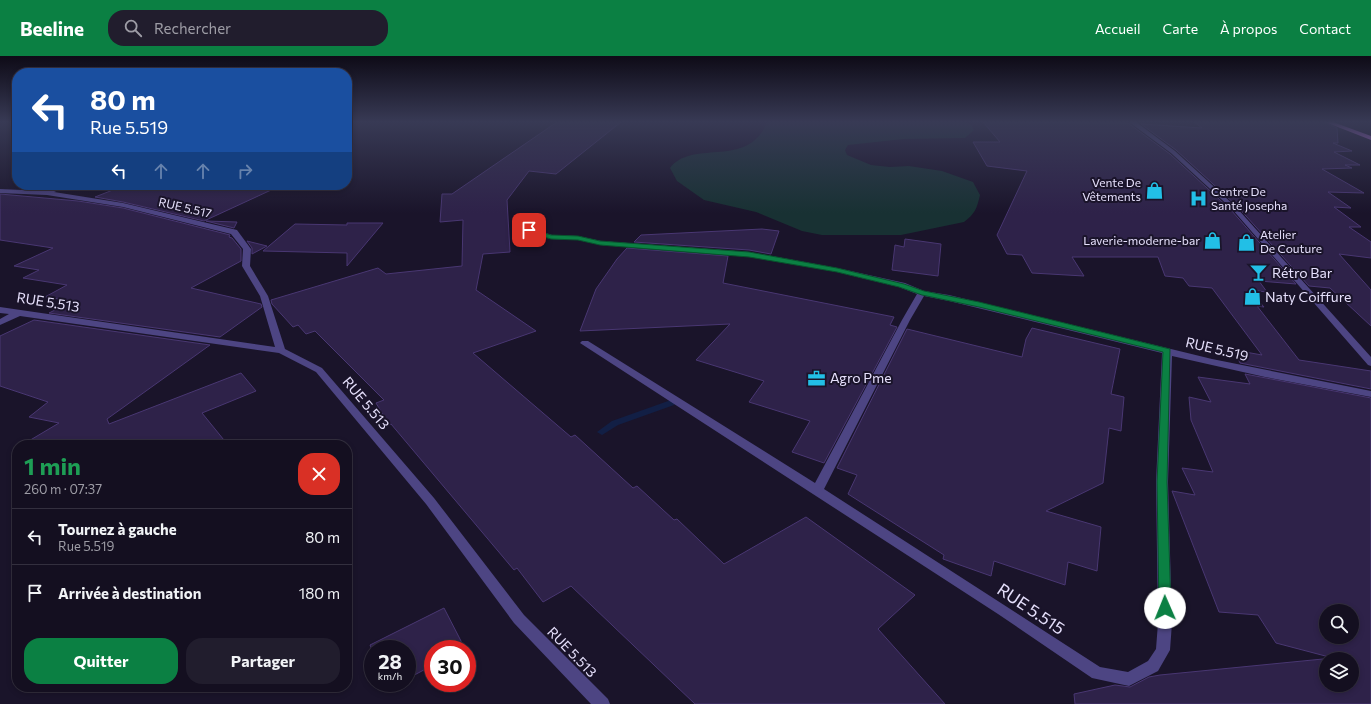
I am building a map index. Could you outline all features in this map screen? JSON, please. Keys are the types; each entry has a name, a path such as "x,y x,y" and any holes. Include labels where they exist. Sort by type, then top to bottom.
{"street":[{"path":"1173,152 1234,208 1371,363"},
{"path":"47,193 54,190"},
{"name":"RUE 5.517","path":"0,191 47,193 123,205 234,232 247,249 246,266 264,296 281,351"},
{"name":"RUE 5.519","path":"518,227 551,237 578,238 600,243 749,254 837,270 902,285 922,293 971,303 1167,351 1320,386 1371,394"},
{"path":"817,490 906,320 922,293"},
{"name":"RUE 5.513","path":"0,310 281,351 319,370 430,501 519,619 602,704"},
{"path":"0,322 18,313"},
{"name":"RUE 5.515","path":"585,343 1003,610 1097,674 1129,679 1153,666 1163,650 1165,623 1162,482 1167,351"}],"green space":[{"path":"846,152 847,155 871,165 890,167 909,166 942,171 973,182 980,195 977,207 971,216 964,222 901,235 822,235 802,231 756,212 704,200 677,181 670,168 680,159 706,153"}],"building":[{"path":"513,152 583,152 556,174 529,171 507,200 510,252 483,254 476,290 536,331 473,353 571,437 575,435 633,488 637,486 674,520 677,519 724,564 806,517 915,595 878,629 945,704 695,704 571,586 543,602 517,568 514,570 391,424 389,425 376,403 384,400 315,331 306,334 298,325 293,327 272,304 271,300 378,268 386,274 462,266 463,220 440,222 442,194 452,194"},
{"path":"979,152 1168,152 1231,210 1296,284 1259,281 1267,292 1249,290 1264,307 1257,306 1299,360 1371,371 1371,389 1240,363 1234,350 1262,355 1212,288 1189,286 1183,278 1165,276 1158,257 1072,257 1084,276 1032,273 1022,255 1007,254 997,235 1027,171 987,166"},
{"path":"1178,152 1334,152 1360,165 1345,165 1352,168 1322,169 1364,193 1328,192 1351,208 1334,207 1361,227 1349,227 1371,242 1371,258 1339,254 1371,290 1371,326 1330,288 1309,286 1237,206"},
{"path":"113,190 271,190 204,221 95,197"},
{"path":"0,194 78,201 123,208 230,235 229,237 232,238 241,249 241,261 191,288 261,304 262,307 220,337 49,313 73,301 45,297 67,285 23,278 39,270 14,266 53,248 0,240"},
{"path":"206,221 237,222 234,228"},
{"path":"347,223 383,223 347,266 347,253 263,251 295,224 347,225"},
{"path":"762,229 779,231 771,254 749,250 634,242 641,235"},
{"path":"905,239 941,244 938,276 892,270 895,245 904,247"},
{"path":"247,241 267,246 252,254 252,248"},
{"path":"627,248 728,256 723,283 894,317 890,325 897,327 824,463 792,452 810,421 749,402 764,381 696,360 730,324 580,331 596,289 617,259"},
{"path":"34,320 210,345 107,419 109,424 241,373 256,391 202,413 224,440 30,440 59,423 29,417 48,402 0,386 0,336"},
{"path":"1032,328 1120,349 1111,394 1124,397 1121,431 1109,428 1103,483 1046,511 1101,527 1097,571 1068,562 1065,585 994,561 991,576 943,559 944,555 848,494 857,475 837,468 907,329 1022,357 1026,339"},
{"path":"1245,374 1371,398 1371,704 1075,704 1074,694 1115,685 1130,687 1149,677 1319,659 1319,692 1359,692 1359,652 1319,652 1319,654 1276,643 1258,615 1219,612 1172,491 1195,495 1182,468 1213,472 1191,420 1189,397 1211,402 1198,377 1250,384"},
{"path":"444,608 460,640 424,640 424,670 416,674 416,640 380,640"}],"waterway":[{"path":"602,432 615,423 671,403"}],"place":[{"name":"Vente De Vêtements","path":"1154,190"},
{"name":"Centre De Santé Josepha","path":"1198,199"},
{"name":"Laverie-moderne-bar","path":"1213,241"},
{"name":"Atelier De Couture","path":"1247,242"},
{"name":"Rétro Bar","path":"1259,273"},
{"name":"Naty Coiffure","path":"1252,297"},
{"name":"Agro Pme","path":"817,378"}],"route":[{"path":"529,230 551,237 578,238 600,243 749,254 837,270 902,285 922,293 933,294 1023,315 1167,351 1162,482 1165,608"}]}
